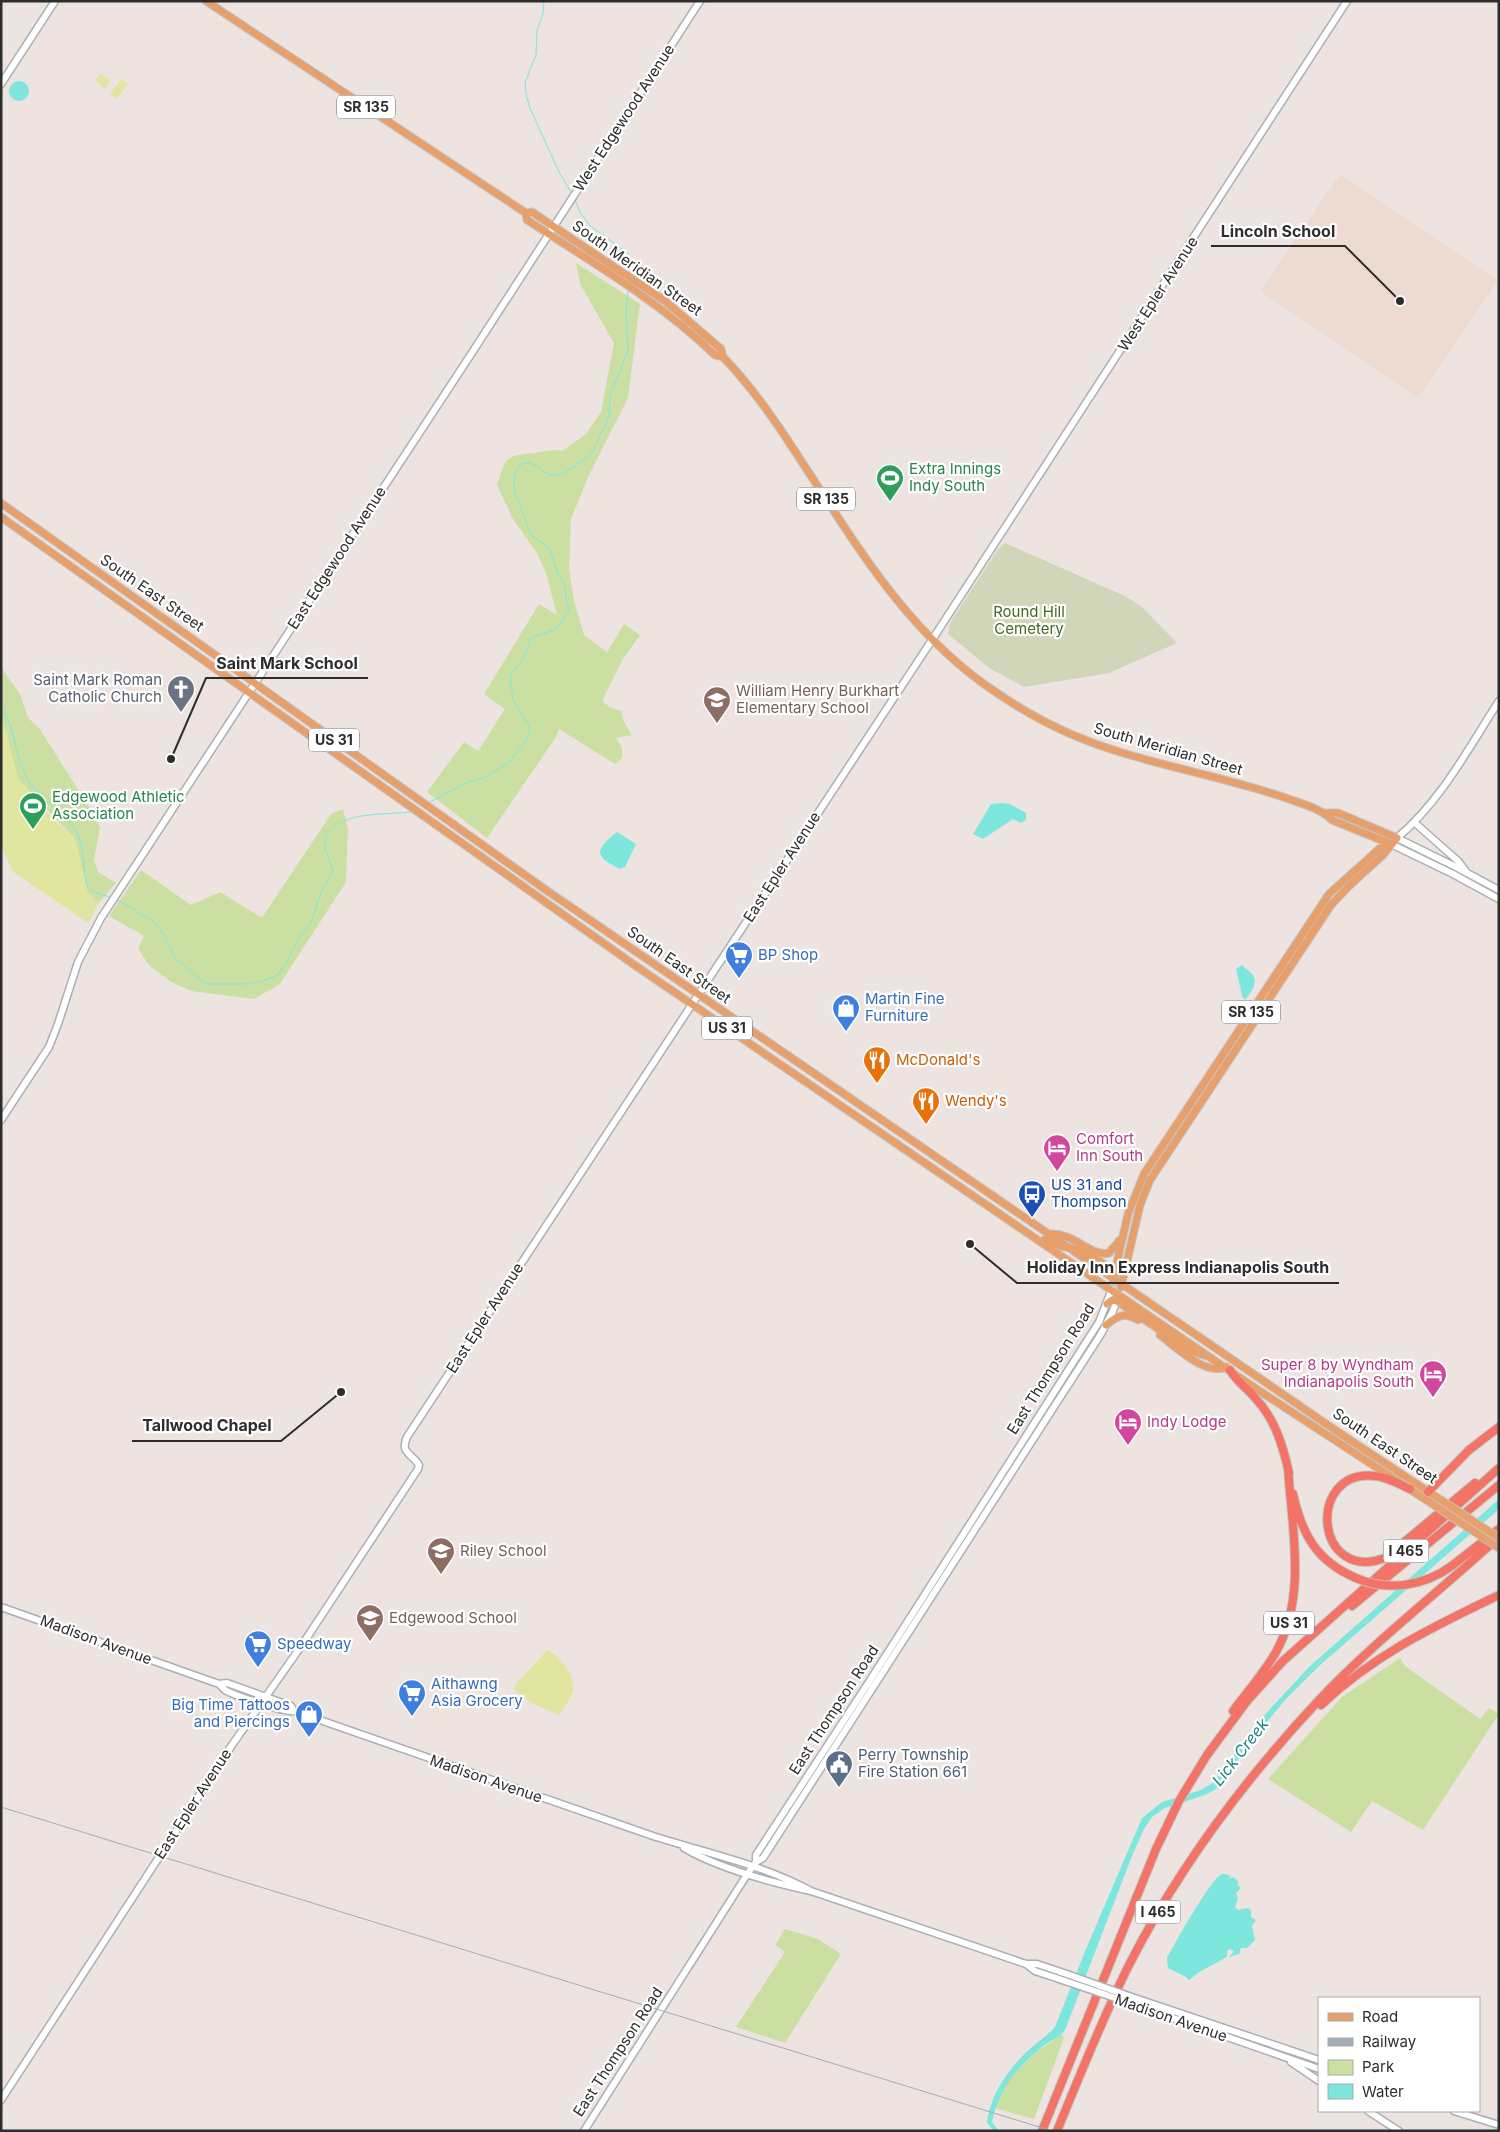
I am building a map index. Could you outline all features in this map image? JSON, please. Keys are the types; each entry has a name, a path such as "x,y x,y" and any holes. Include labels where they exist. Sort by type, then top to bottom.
{"highway":[{"name":"US 31","path":"1207,1754 1221,1727 1270,1662 1288,1624 1293,1606 1295,1582 1288,1468 1282,1446 1269,1417 1257,1400 1228,1369"},
{"path":"1428,1492 1469,1450 1490,1432 1499,1427"},
{"path":"1288,1468 1300,1521 1310,1541 1332,1565 1356,1578 1376,1584 1401,1585 1428,1579 1454,1565 1499,1528"},
{"path":"1410,1489 1386,1478 1372,1475 1356,1477 1343,1485 1332,1496 1327,1511 1327,1526 1334,1544 1346,1557 1354,1560 1370,1562 1385,1558 1464,1491 1498,1468"},
{"name":"I 465","path":"1042,2131 1170,1819 1207,1754 1261,1685 1314,1634 1498,1468"},
{"path":"1314,1634 1363,1598 1496,1487"},
{"name":"I 465","path":"1057,2131 1116,1993 1170,1892 1232,1802 1257,1770 1302,1720 1371,1650 1499,1538"},
{"path":"1302,1720 1351,1679 1389,1651 1499,1595"}],"main road":[{"path":"1,84 55,1"},
{"name":"South Meridian Street","path":"206,1 526,213 528,220 642,295 678,321 715,355 723,356"},
{"name":"West Edgewood Avenue","path":"549,234 700,1"},
{"name":"West Epler Avenue","path":"1000,535 1347,1"},
{"name":"South Meridian Street","path":"526,213 532,212 642,285 697,326 721,349 723,356 765,405 885,586 932,640 970,674 995,692 1031,714 1070,734 1118,752 1252,787 1325,813 1338,813 1397,838 1467,872 1499,890"},
{"name":"East Edgewood Avenue","path":"1,1120 49,1047 81,954 108,908 549,234"},
{"name":"South East Street","path":"1,503 437,813 698,995 1048,1234 1114,1275 1122,1284 1428,1492 1499,1538"},
{"name":"South East Street","path":"1,517 692,1004 1112,1289 1118,1297 1499,1548"},
{"name":"East Epler Avenue","path":"1,2100 148,1873 418,1469 419,1465 416,1460 405,1451 406,1437 1000,535"},
{"name":"East Thompson Road","path":"584,2131 748,1874 755,1864 763,1858 791,1816 1106,1325 1122,1284 1140,1205 1150,1180 1331,905 1383,855 1397,838 1415,823 1440,793 1499,701"},
{"name":"South Meridian Street","path":"1325,813 1332,820 1391,844 1499,899"},
{"name":"South Meridian Street","path":"1415,823 1458,860 1467,872"},
{"name":"East Thompson Road","path":"755,1864 756,1854 1099,1322 1112,1289 1122,1238 1132,1202 1144,1174 1318,909 1345,878 1379,849 1391,844"},
{"path":"1030,1234 1052,1244 1070,1248"},
{"path":"1048,1234 1068,1235 1096,1252 1105,1254 1113,1250 1122,1238"},
{"path":"1114,1275 1122,1272 1125,1267"},
{"path":"1107,1304 1118,1297"},
{"path":"1106,1325 1118,1316 1131,1316 1205,1367 1216,1370 1228,1369"},
{"path":"1211,1357 1222,1357 1244,1370 1250,1371"},
{"path":"971,1522 977,1528"},
{"name":"Madison Avenue","path":"1,1607 219,1684 225,1690 261,1703 289,1712 294,1711 492,1782 679,1844 755,1864 811,1891"},
{"name":"Madison Avenue","path":"219,1684 227,1683 267,1697 292,1706 294,1711"},
{"name":"Madison Avenue","path":"679,1844 708,1859 748,1874 786,1886 811,1891 1026,1964 1035,1971 1060,1976 1318,2060"},
{"name":"Madison Avenue","path":"1128,1999 1318,2069"},
{"path":"1292,2051 1318,2073"},
{"path":"1286,2058 1318,2080"},
{"path":"1370,2112 1399,2131"},
{"path":"1457,2112 1499,2125"}],"shaded area":[{"path":"1340,174 1498,281 1418,398 1260,291"}],"green space":[{"path":"100,73 111,81 105,89 95,81"},
{"path":"121,79 128,84 117,99 110,94"},
{"path":"576,263 640,304 628,398 589,475 571,519 569,569 574,601 584,635 607,652 624,624 640,635 623,659 602,701 610,707 621,711 624,722 632,735 616,738 622,747 622,758 615,764 559,729 556,737 487,838 427,792 464,742 478,751 505,709 484,694 539,604 557,615 546,573 537,553 513,519 497,485 505,463 512,457 552,450 562,451 585,435 601,412 614,343 580,284"},
{"name":"Round Hill Cemetery","path":"1005,543 1125,596 1142,607 1177,643 1109,673 1024,687 989,668 948,634 950,623 998,549"},
{"path":"1,663 3,670 20,694 28,718 39,728 100,827 94,860 98,872 116,883 98,904 87,891 75,839 18,779 1,728"},
{"name":"Edgewood Athletic Association","path":"1,721 6,731 18,779 55,821 75,839 87,891 98,904 88,923 13,872 1,846"},
{"path":"343,809 348,829 346,882 280,984 254,999 191,991 171,982 149,965 138,949 144,936 109,916 141,870 191,905 220,892 262,918 331,814"},
{"path":"548,1649 566,1666 572,1677 573,1690 560,1715 533,1704 514,1689 516,1684"},
{"path":"1400,1658 1405,1666 1480,1719 1489,1708 1499,1714 1423,1830 1372,1801 1351,1832 1268,1779 1342,1697"},
{"path":"785,1929 818,1939 841,1954 785,2043 736,2027 785,1952 775,1945"},
{"path":"1062,2034 1064,2038 1034,2119 995,2108 1006,2082 1036,2052"}],"water":[{"path":"19,81 26,84 29,91 26,98 19,101 12,98 9,91 12,84"},
{"path":"991,804 1010,804 1026,813 1026,820 1021,823 1013,819 983,839 973,834"},
{"path":"617,832 636,844 625,867 620,869 605,860 600,853 604,844"},
{"path":"1242,965 1254,976 1255,980 1254,987 1245,1000 1242,996 1236,969"},
{"name":"Lick Creek","path":"1499,1499 1499,1509 1318,1667 1286,1699 1216,1789 1205,1795 1165,1808 1152,1817 1144,1829 1132,1856 1065,2030 1061,2035 1034,2054 1010,2080 995,2110 992,2122 999,2131 994,2131 987,2123 997,2091 1016,2063 1055,2027 1142,1818 1162,1802 1201,1790 1214,1782 1259,1721 1309,1667"},
{"path":"1222,1874 1231,1876 1228,1879 1233,1877 1238,1881 1238,1885 1241,1888 1236,1893 1238,1898 1235,1907 1238,1910 1247,1908 1251,1910 1251,1917 1256,1920 1252,1926 1255,1940 1247,1948 1241,1948 1239,1954 1229,1957 1234,1951 1230,1949 1227,1951 1227,1957 1199,1972 1189,1980 1168,1968 1167,1958 1202,1899"}],"waterway":[{"path":"544,1 543,14 537,31 536,55 525,83 526,94 530,108 559,172 572,194"},
{"path":"575,200 580,212 590,226 628,253 629,275"},
{"path":"428,803 466,783 483,778 507,764 526,741 530,733 529,726 513,700 510,676 524,657 533,637 554,630 561,623 569,609 565,586 558,574 550,551 531,535 514,490 514,480 517,469 522,464 535,465 553,476 564,473 588,457 593,451 609,416 610,395 628,351 626,313 628,289"},
{"path":"1,707 10,724 18,756 29,781 65,817 80,839 87,886 96,893 110,897"},
{"path":"116,899 153,921 166,938 175,958 206,984 245,984 263,981 278,975 298,939 311,923 321,892 333,871 325,845 330,831 338,824 349,819 376,814 412,812"}],"railway":[{"path":"1,1807 1052,2131"}],"place":[{"name":"Lincoln School","path":"1400,301"},
{"name":"Extra Innings Indy South","path":"890,502"},
{"name":"Saint Mark Roman Catholic Church","path":"181,713"},
{"name":"William Henry Burkhart Elementary School","path":"717,724"},
{"name":"Saint Mark School","path":"171,759"},
{"name":"Edgewood Athletic Association","path":"33,830"},
{"name":"BP Shop","path":"739,979"},
{"name":"Martin Fine Furniture","path":"846,1032"},
{"name":"McDonald's","path":"877,1084"},
{"name":"Wendy's","path":"926,1125"},
{"name":"Comfort Inn South","path":"1057,1172"},
{"name":"US 31 and Thompson","path":"1032,1218"},
{"name":"Holiday Inn Express Indianapolis South","path":"970,1244"},
{"name":"Tallwood Chapel","path":"341,1392"},
{"name":"Super 8 by Wyndham Indianapolis South","path":"1433,1398"},
{"name":"Indy Lodge","path":"1128,1446"},
{"name":"Riley School","path":"441,1575"},
{"name":"Edgewood School","path":"370,1642"},
{"name":"Speedway","path":"258,1668"},
{"name":"Aithawng Asia Grocery","path":"412,1717"},
{"name":"Big Time Tattoos and Piercings","path":"309,1738"},
{"name":"Perry Township Fire Station 661","path":"839,1788"}]}
